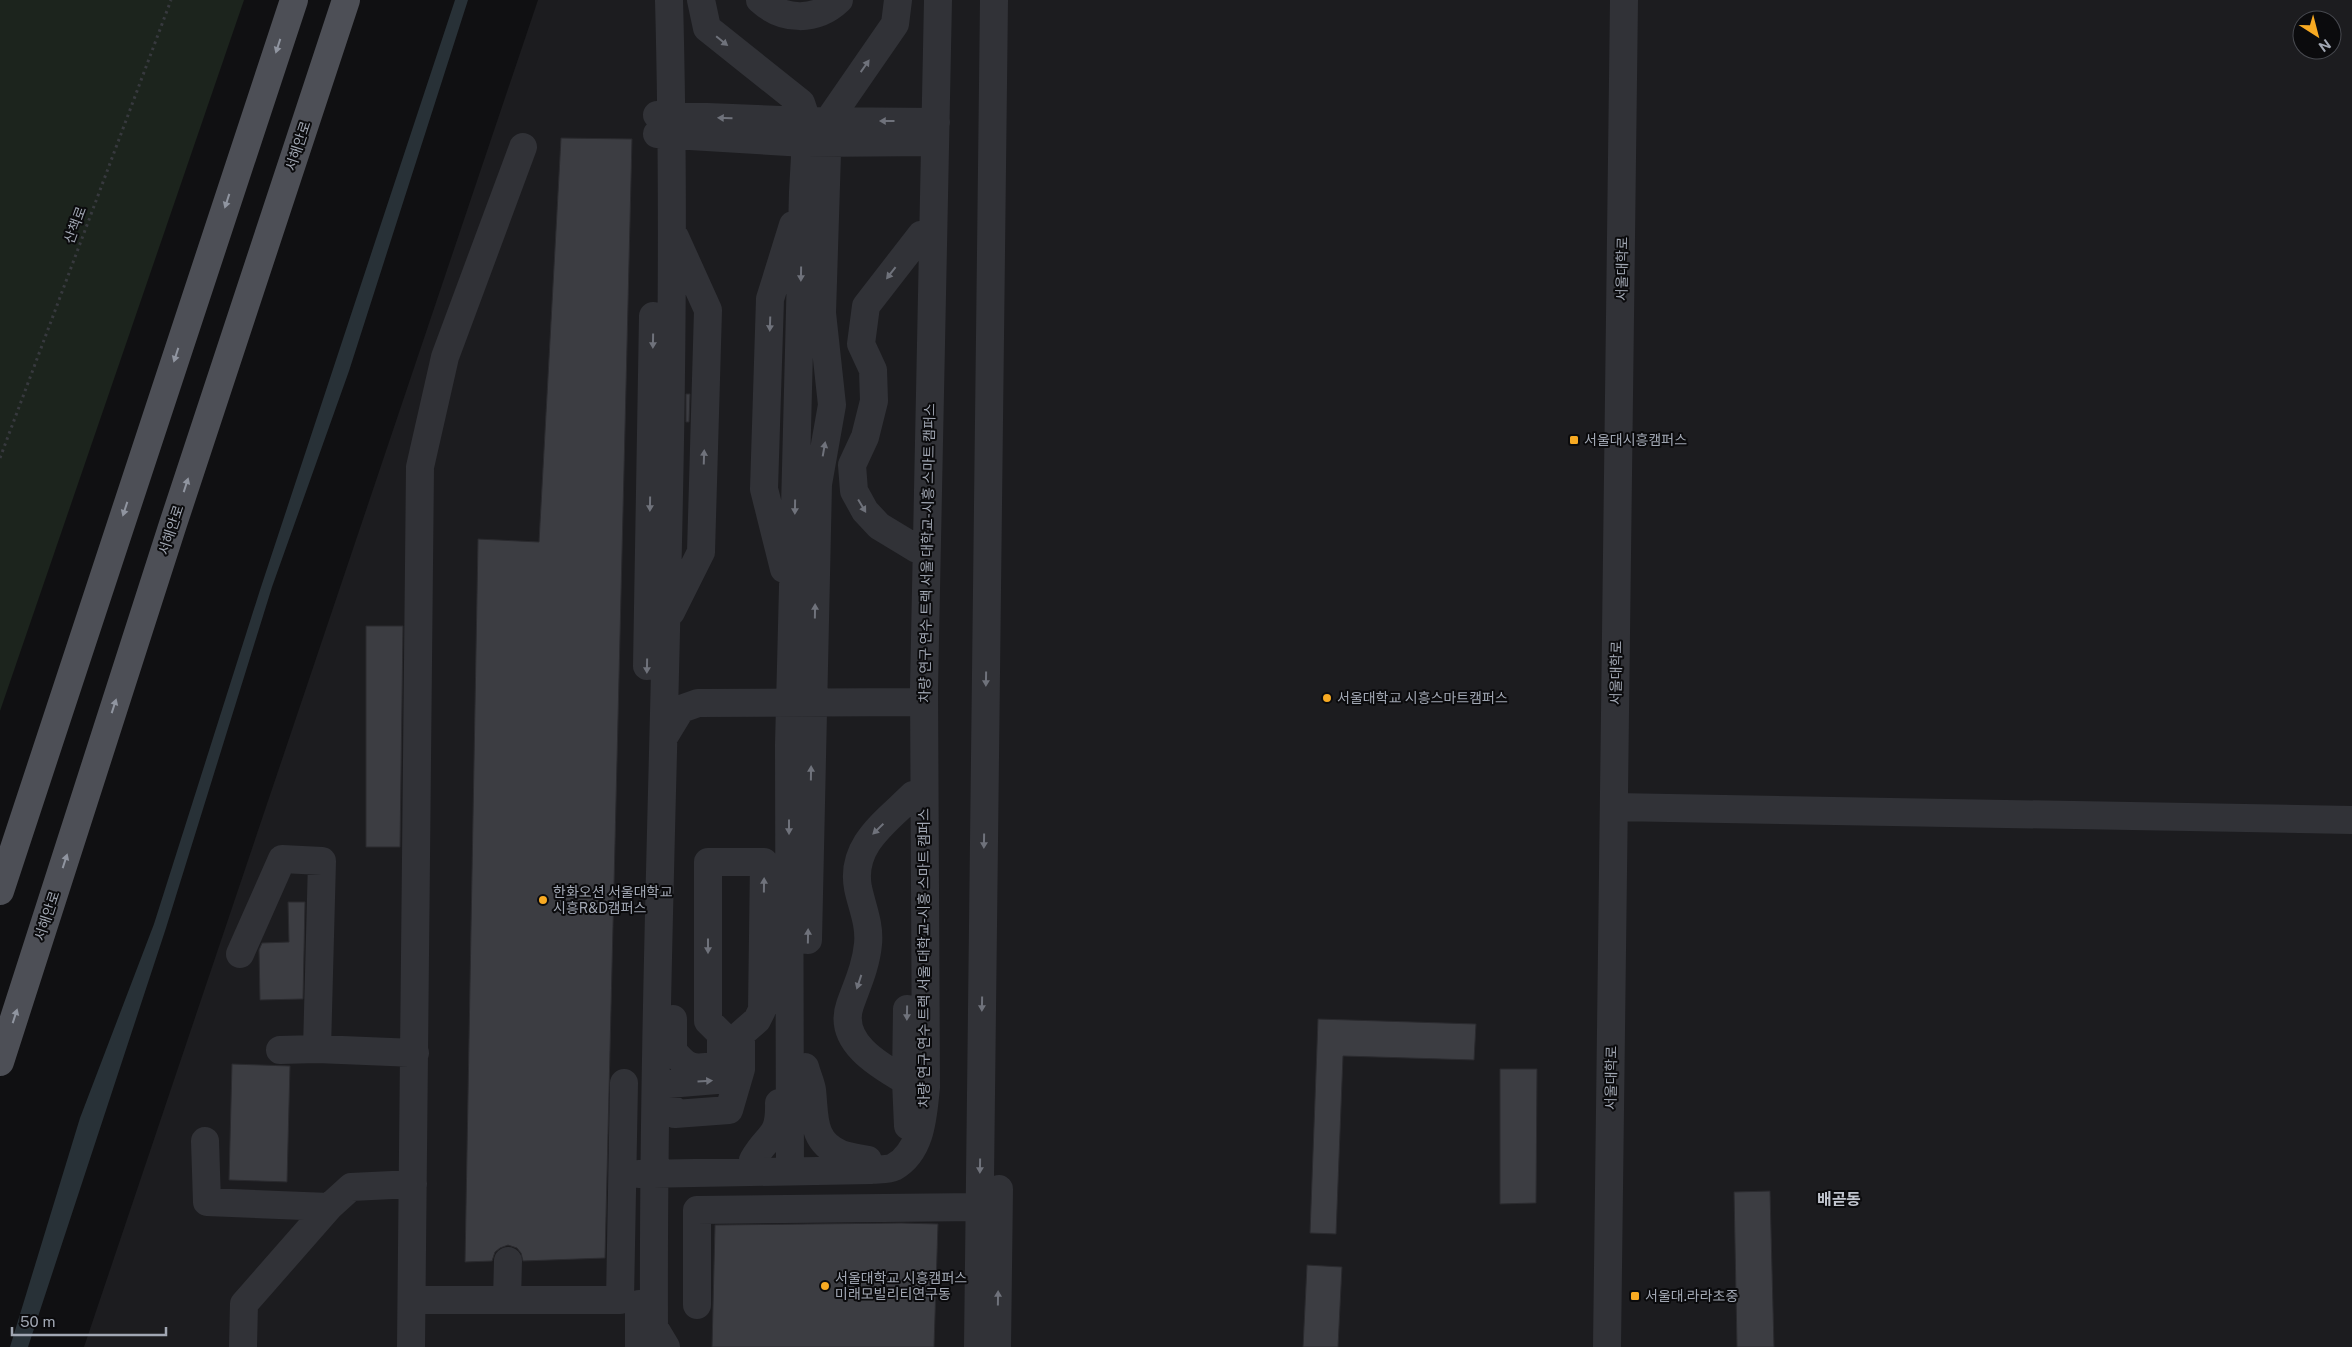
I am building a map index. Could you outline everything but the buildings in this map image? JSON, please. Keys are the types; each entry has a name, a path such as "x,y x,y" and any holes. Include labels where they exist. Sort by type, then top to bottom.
{"main road":[{"path":"0,891 294,0"},
{"name":"서해안로","path":"0,1062 173,524 346,0"}],"street":[{"path":"660,0 664,125 671,168 672,406 663,790 662,1085 675,1114 728,1110 741,1069 741,1034 756,1020 762,1010 764,862 708,862 708,1021 721,1034 721,1059 715,1066 692,1068 682,1062 672,1051"},
{"path":"639,1347 646,1168 654,292 669,0"},
{"path":"701,0 707,28 801,104 817,132 822,313 832,405 818,484 801,696 796,1166"},
{"path":"760,0 769,8 786,15 805,16 822,12 839,0"},
{"path":"801,696 791,648 803,192 817,132 895,24 898,0"},
{"path":"925,0 928,132"},
{"path":"646,1168 753,1160 796,1166 868,1160 885,1153 895,1146 908,1126 906,1081 909,848 919,695 917,549 921,235 938,0"},
{"path":"978,1347 994,0"},
{"path":"997,1347 1009,0"},
{"name":"서울대학로","path":"1607,1347 1624,0"},
{"path":"664,125 817,132 928,132"},
{"path":"664,125 709,137 817,132"},
{"name":"차량 연구 연수 트랙 서울 대학교-시흥 스마트 캠퍼스","path":"646,1168 712,1173 796,1166 871,1170 893,1167 908,1153 918,1138 923,1118 926,1087 919,695 928,132"},
{"path":"671,168 682,152 695,143 709,137"},
{"path":"411,1347 420,467 445,356 523,147"},
{"path":"667,620 701,552 708,310 670,226"},
{"path":"917,549 879,526 865,511 854,491 852,465 865,437 874,401 872,370 861,344 866,306 921,235"},
{"path":"666,659 685,683 697,691 801,696 919,695"},
{"path":"664,737 681,709 698,703 801,696"},
{"path":"663,790 679,813 672,1051 662,1085 646,1168 654,1272 654,1328 666,1347"},
{"path":"906,1081 867,1057 856,1042 848,1024 849,1008 867,954 869,934 858,887 857,867 865,842 913,795"},
{"path":"1614,807 2352,820"},
{"path":"240,954 282,859 322,861 317,1048"},
{"path":"280,1050 317,1048 415,1053"},
{"path":"797,1057 812,1088 814,1123 818,1134 826,1144 841,1154 868,1160"},
{"path":"753,1160 760,1147 774,1135 780,1120 778,1067 797,1057"},
{"path":"412,1300 620,1300 624,1083"},
{"path":"205,1141 207,1202 329,1207"},
{"path":"712,1173 714,1209"},
{"path":"243,1347 244,1304 329,1207 351,1186 412,1184"},
{"path":"697,1306 697,1210 979,1207"},
{"path":"507,1300 508,1261"},
{"path":"654,1272 697,1274"}],"path":[{"name":"산책로","path":"0,458 171,0"}],"shaded area":[{"path":"0,0 244,0 0,711"},
{"path":"455,0 468,0 349,371 272,587 166,928 28,1347 10,1347 80,1118 154,924 260,590"},
{"name":"서울대학교 시흥스마트캠퍼스","path":"538,0 2352,0 2352,1347 84,1347"}],"place":[{"name":"서울대시흥캠퍼스","path":"1574,440"},
{"name":"서울대학교 시흥스마트캠퍼스","path":"1327,698"},
{"name":"한화오션 서울대학교 시흥R&D캠퍼스","path":"543,900"},
{"name":"서울대학교 시흥캠퍼스 미래모빌리티연구동","path":"825,1286"},
{"name":"서울대.라라초중","path":"1635,1296"}],"district":[{"name":"배곧동","path":"1839,1199"}]}
